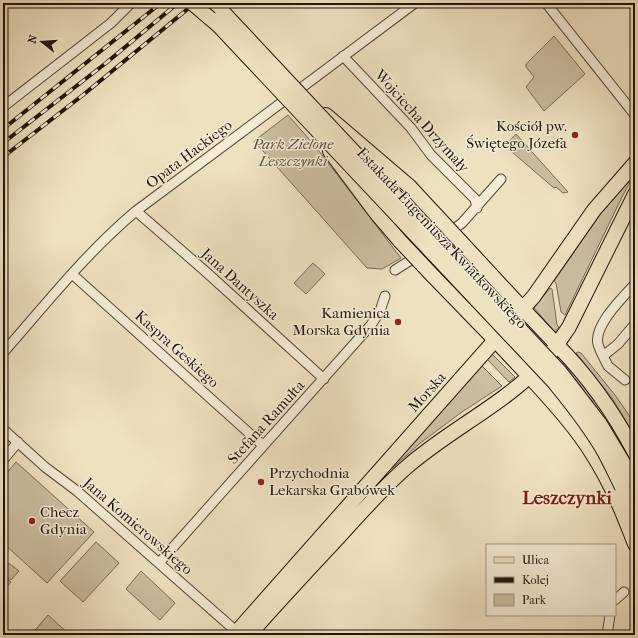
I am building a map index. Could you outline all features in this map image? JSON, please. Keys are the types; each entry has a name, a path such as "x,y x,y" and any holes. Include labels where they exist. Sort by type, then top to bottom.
{"main road":[{"path":"192,3 219,26"},
{"name":"Estakada Eugeniusza Kwiatkowskiego","path":"198,3 219,26 297,98"},
{"name":"Estakada Eugeniusza Kwiatkowskiego","path":"218,6 297,98 554,382 589,428 605,453 630,484 635,515"},
{"path":"297,98 409,186 585,376 613,415 635,453"},
{"path":"297,98 325,144 377,214 400,241 529,376 580,436 594,455 617,499 635,544"},
{"name":"Morska","path":"240,634 523,309 594,210 635,163"},
{"path":"240,634 286,592 388,484 409,464 504,396 542,364 557,345 582,302 635,194"},
{"path":"580,436 613,415"}],"street":[{"path":"3,107 112,23 131,3"},
{"name":"Opata Hackiego","path":"3,353 103,240 136,211 415,3"},
{"path":"546,3 635,115"},
{"name":"Wojciecha Drzymały","path":"343,56 411,128 431,155 475,199 477,208"},
{"path":"395,270 441,240 462,223 477,208 501,179"},
{"name":"Jana Dantyszka","path":"136,211 205,271 324,380"},
{"name":"Kaspra Geskiego","path":"72,274 259,442 264,444"},
{"path":"625,380 608,366 597,343 600,330 610,313 635,284"},
{"name":"Stefana Ramułta","path":"160,563 264,444 324,380 371,325 380,312 385,296"},
{"path":"603,356 618,344 635,324"},
{"name":"Jana Komierowskiego","path":"3,429 46,467 77,491 240,634"},
{"path":"3,460 18,442"},
{"path":"616,599 624,592"},
{"path":"607,635 610,616"}],"green space":[{"path":"554,36 585,74 544,111 526,87 534,77 526,67 526,64"},
{"name":"Park Zielone Leszczynki","path":"288,115 316,147 401,258 382,269 367,268 254,141"},
{"path":"516,134 568,192 563,193 556,187 554,188 505,146"},
{"path":"635,173 565,315 561,312 556,283 554,281 611,199"},
{"path":"313,263 325,274 306,294 294,283"},
{"path":"550,288 552,289 557,325 559,327 555,332 534,308"},
{"path":"490,352 515,377 509,382 485,357"},
{"path":"576,353 581,353 615,395 631,418 635,424 635,436 612,398"},
{"path":"566,363 594,397 592,403 579,384 561,364"},
{"path":"480,364 502,386 462,412 419,444 377,482"},
{"path":"610,420 635,463 635,473 606,422"},
{"path":"16,462 94,532 47,583 3,543 3,477"},
{"path":"96,542 119,563 83,602 60,581"},
{"path":"3,559 19,571 11,580 3,574"},
{"path":"141,571 175,603 160,620 126,589"},
{"path":"3,576 11,582 3,592"},
{"path":"48,615 70,635 31,635"}],"railway":[{"path":"3,129 161,3"},
{"path":"3,143 106,63 178,3"},
{"path":"3,157 83,95 195,3"}],"place":[{"name":"Kościół pw. Świętego Józefa","path":"575,135"},
{"name":"Kamienica Morska Gdynia","path":"398,322"},
{"name":"Przychodnia Lekarska Grabówek","path":"261,482"},
{"name":"Checz Gdynia","path":"32,521"}],"district":[{"name":"Leszczynki","path":"567,497"}]}
